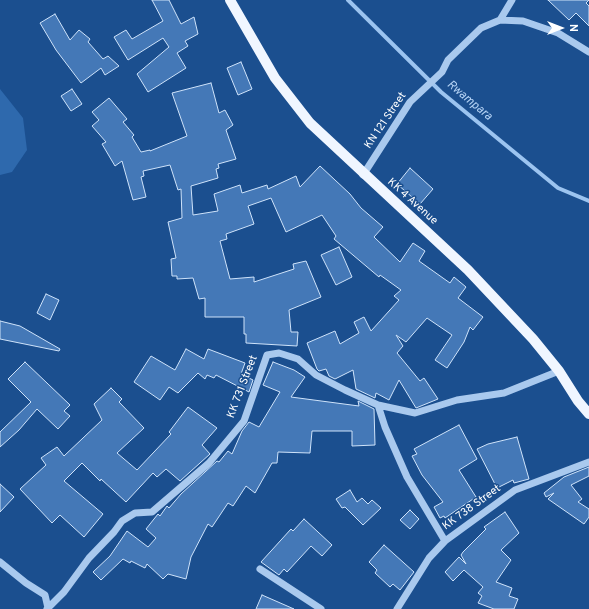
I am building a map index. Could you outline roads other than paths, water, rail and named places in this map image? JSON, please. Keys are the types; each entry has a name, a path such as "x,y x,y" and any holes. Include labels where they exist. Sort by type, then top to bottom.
{"main road":[{"name":"KK 4 Avenue","path":"230,0 275,78 310,123 363,175 468,270 533,339 559,371 578,401 589,414"}],"street":[{"path":"500,20 512,0"},
{"name":"KN 121 Street","path":"363,175 410,102 442,72 448,60 480,28 500,20 523,21 558,33 589,52"},
{"name":"KK 731 Street","path":"47,608 64,592 89,558 122,522 135,513 152,512 214,458 244,420 267,356 279,353 298,359 316,375 378,405 415,413 457,400 504,393 559,371"},
{"path":"378,405 385,427 406,477 445,541"},
{"name":"KK 738 Street","path":"397,609 429,558 445,541 515,490 589,462"},
{"name":"KK 731 Street","path":"0,562 26,583 45,595 47,608"},
{"path":"260,569 321,609"}],"waterway":[{"name":"Rwampara","path":"348,0 441,92 558,188 589,201"}]}
